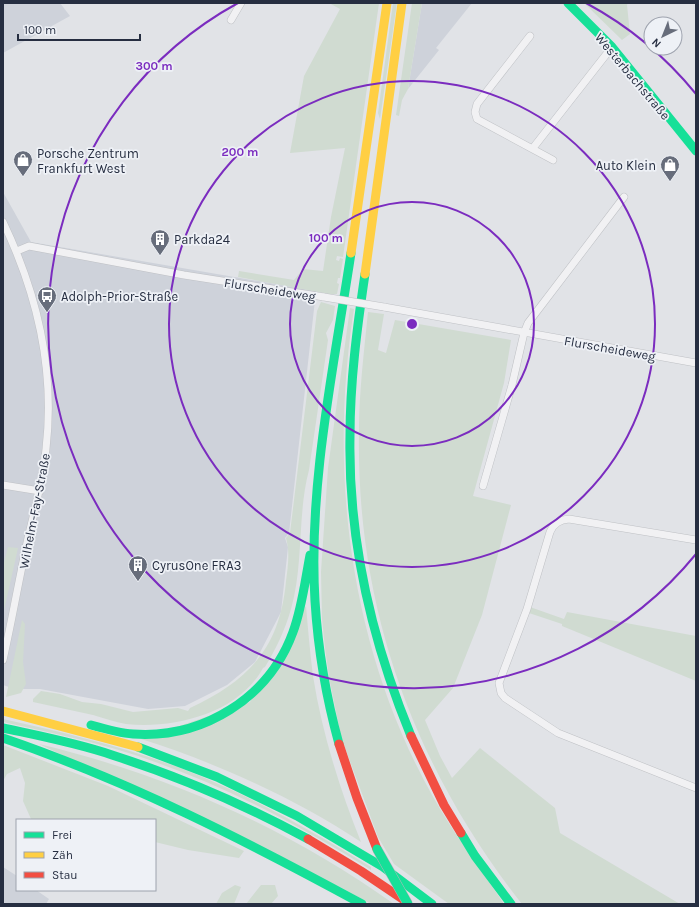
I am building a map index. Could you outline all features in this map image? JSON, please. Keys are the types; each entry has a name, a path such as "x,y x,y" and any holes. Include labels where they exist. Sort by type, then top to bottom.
{"main road":[{"path":"6,712 58,718 139,734 185,730 209,722 248,698 263,685 286,652 294,633 300,608 314,535 325,429 386,3"},
{"path":"402,3 355,351 349,461 354,529 364,591 374,632 388,677 412,740 448,812 474,853 511,904"},
{"name":"Westerbachstraße","path":"568,3 612,47 696,151"},
{"path":"314,535 318,642 327,698 342,758 377,849 409,904"},
{"path":"6,712 138,747 210,774 297,816 345,844 383,867 432,904"},
{"path":"3,728 77,744 121,756 210,789 293,830 375,879 409,904"},
{"path":"3,738 36,749 112,779 262,851 362,904"}],"street":[{"path":"231,20 241,3"},
{"path":"530,36 477,104 477,119 553,160"},
{"path":"533,148 612,47"},
{"path":"483,486 528,323 624,197"},
{"name":"Wilhelm-Fay-Straße","path":"3,222 17,251 37,313 45,351 48,414 47,448 40,491 3,660"},
{"name":"Flurscheideweg","path":"17,251 30,246 696,363"},
{"path":"3,485 40,491"},
{"path":"696,540 569,518 558,522 553,526 550,532 527,609 499,683 501,694 505,698 558,733 696,788"}],"shaded area":[{"path":"3,3 60,3 70,16 3,53"},
{"path":"329,3 379,3 343,257 337,256 336,260 339,261 340,258 343,259 340,278 338,278 337,283 339,284 337,294 329,294 238,277 239,271 294,280 303,269 323,271 331,217 345,148 290,153 304,76 340,9"},
{"path":"393,3 397,3 380,119 378,113"},
{"path":"412,3 422,3 408,89 402,100 399,116 396,115"},
{"path":"422,3 472,3 436,48 439,50 408,89"},
{"path":"584,3 628,3 630,34 622,40"},
{"path":"3,192 31,242 316,291 289,533 285,538 288,547 281,612 255,662 227,685 185,706 148,709 40,689 15,689 3,685"},
{"path":"321,302 335,306 333,320 326,333 328,340 303,504 298,575 289,617 265,667 252,684 238,697 203,715 184,721 145,725 126,724 33,702 33,699 41,691 60,694 82,702 101,704 133,712 178,708 188,711 190,708 229,686 245,673 258,659 269,643 277,625 283,605 288,559 286,538 290,533 317,311"},
{"path":"350,308 354,309 347,371 344,434 346,497 352,559 364,620 382,680 404,739 440,809 504,904 449,904 394,864 378,837 341,737 325,648 322,619 321,572 328,468"},
{"path":"368,312 384,314 378,350 386,353 395,320 511,340 504,383 473,496 511,505 482,615 453,688 425,720 440,756 452,778 480,748 555,808 560,833 680,904 522,904 484,852 451,797 422,741 399,683 381,623 368,561 361,497 359,417"},
{"path":"8,547 18,548 3,615 3,566"},
{"path":"306,606 313,676 321,719 332,761 361,842 310,811 254,783 226,770 141,739 250,702"},
{"path":"530,607 564,619 567,612 696,636 696,681 562,626 562,624 529,613"},
{"path":"22,620 25,624 23,662 26,684 21,693 6,697"},
{"path":"3,719 110,745 189,771 274,811 371,867 371,870 278,816 180,771 112,748 3,722"},
{"path":"39,744 134,771 224,807 311,851 353,876 394,904 371,904 342,888"},
{"path":"3,745 108,786 244,851 239,858 188,850 156,842 156,819 31,819 23,801 25,783 20,768 7,774 3,781"},
{"path":"3,867 16,875 16,891 37,891 49,899 46,904 3,904"},
{"path":"235,885 241,887 234,904 216,904 222,893"},
{"path":"261,885 275,885 278,896 271,904 246,904"}],"traffic: fast":[{"path":"568,3 612,47 696,151"},
{"path":"339,744 326,691 316,619 314,558 315,514 330,382 351,253"},
{"path":"365,274 351,396 350,475 353,513 365,589 374,626 397,700 411,736"},
{"path":"91,725 117,732 133,734 159,734 184,729 208,721 230,710 250,695 268,676 282,656 293,632 301,604 310,555"},
{"path":"3,728 99,751 188,782 236,803 308,839"},
{"path":"3,738 96,773 141,793 231,835 362,904"},
{"path":"138,747 217,777 297,816 383,867 432,904"},
{"path":"461,833 475,856 511,904"},
{"path":"377,849 408,904"}],"traffic: slow":[{"path":"351,253 387,3"},
{"path":"365,274 402,3"},
{"path":"3,711 138,747"}],"traffic: jam":[{"path":"411,736 444,805 461,833"},
{"path":"339,744 357,798 377,849"},
{"path":"308,839 361,871 407,902"}],"place":[{"name":"Porsche Zentrum Frankfurt West","path":"23,177"},
{"name":"Auto Klein","path":"670,182"},
{"name":"Parkda24","path":"160,256"},
{"name":"Adolph-Prior-Straße","path":"47,313"},
{"name":"CyrusOne FRA3","path":"138,582"}]}
